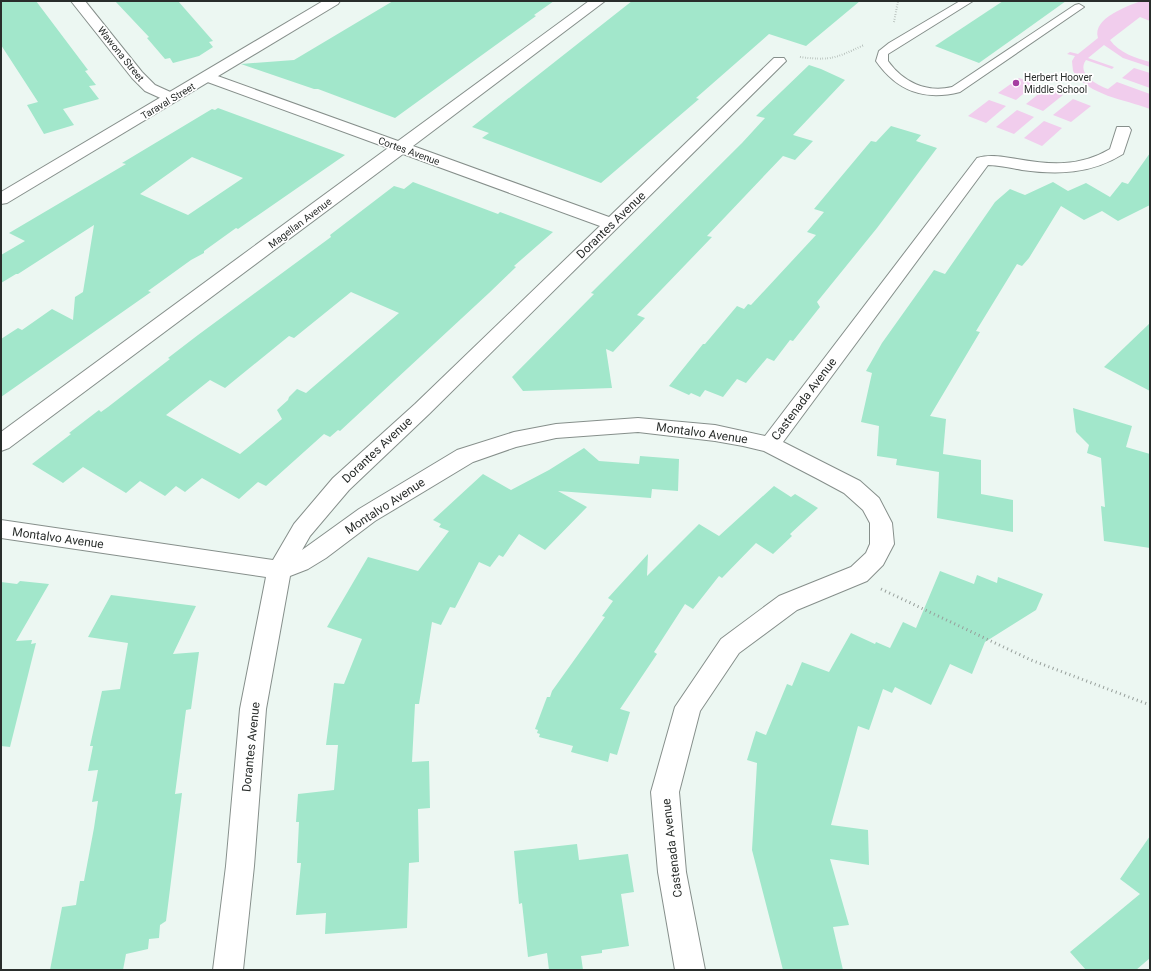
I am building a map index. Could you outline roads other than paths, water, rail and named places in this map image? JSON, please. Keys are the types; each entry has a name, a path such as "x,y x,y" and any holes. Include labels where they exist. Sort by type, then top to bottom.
{"street":[{"name":"Wawona Street","path":"78,1 141,79 150,88 172,98"},
{"name":"Taraval Street","path":"1,199 333,1"},
{"name":"Magellan Avenue","path":"1,443 598,1"},
{"name":"Dorantes Avenue","path":"228,970 240,866 253,709 279,570 302,530 340,484 422,409 779,61"},
{"name":"Cortes Avenue","path":"207,77 612,224"},
{"name":"Castenada Avenue","path":"690,970 672,872 665,792 688,707 730,646 788,603 859,574 874,559 882,544 881,523 871,504 845,484 770,445 983,161 990,160 1038,168 1067,170 1107,159 1117,152 1123,130"},
{"name":"Montalvo Avenue","path":"1,529 279,570 300,562 318,552 367,515 465,456 514,440 556,431 638,425 714,433 770,445"}],"lane":[{"path":"968,1 883,52 882,61 886,68 899,79 925,92 934,94 951,92 1084,3"}],"place":[{"name":"Herbert Hoover Middle School","path":"1016,83"}]}
